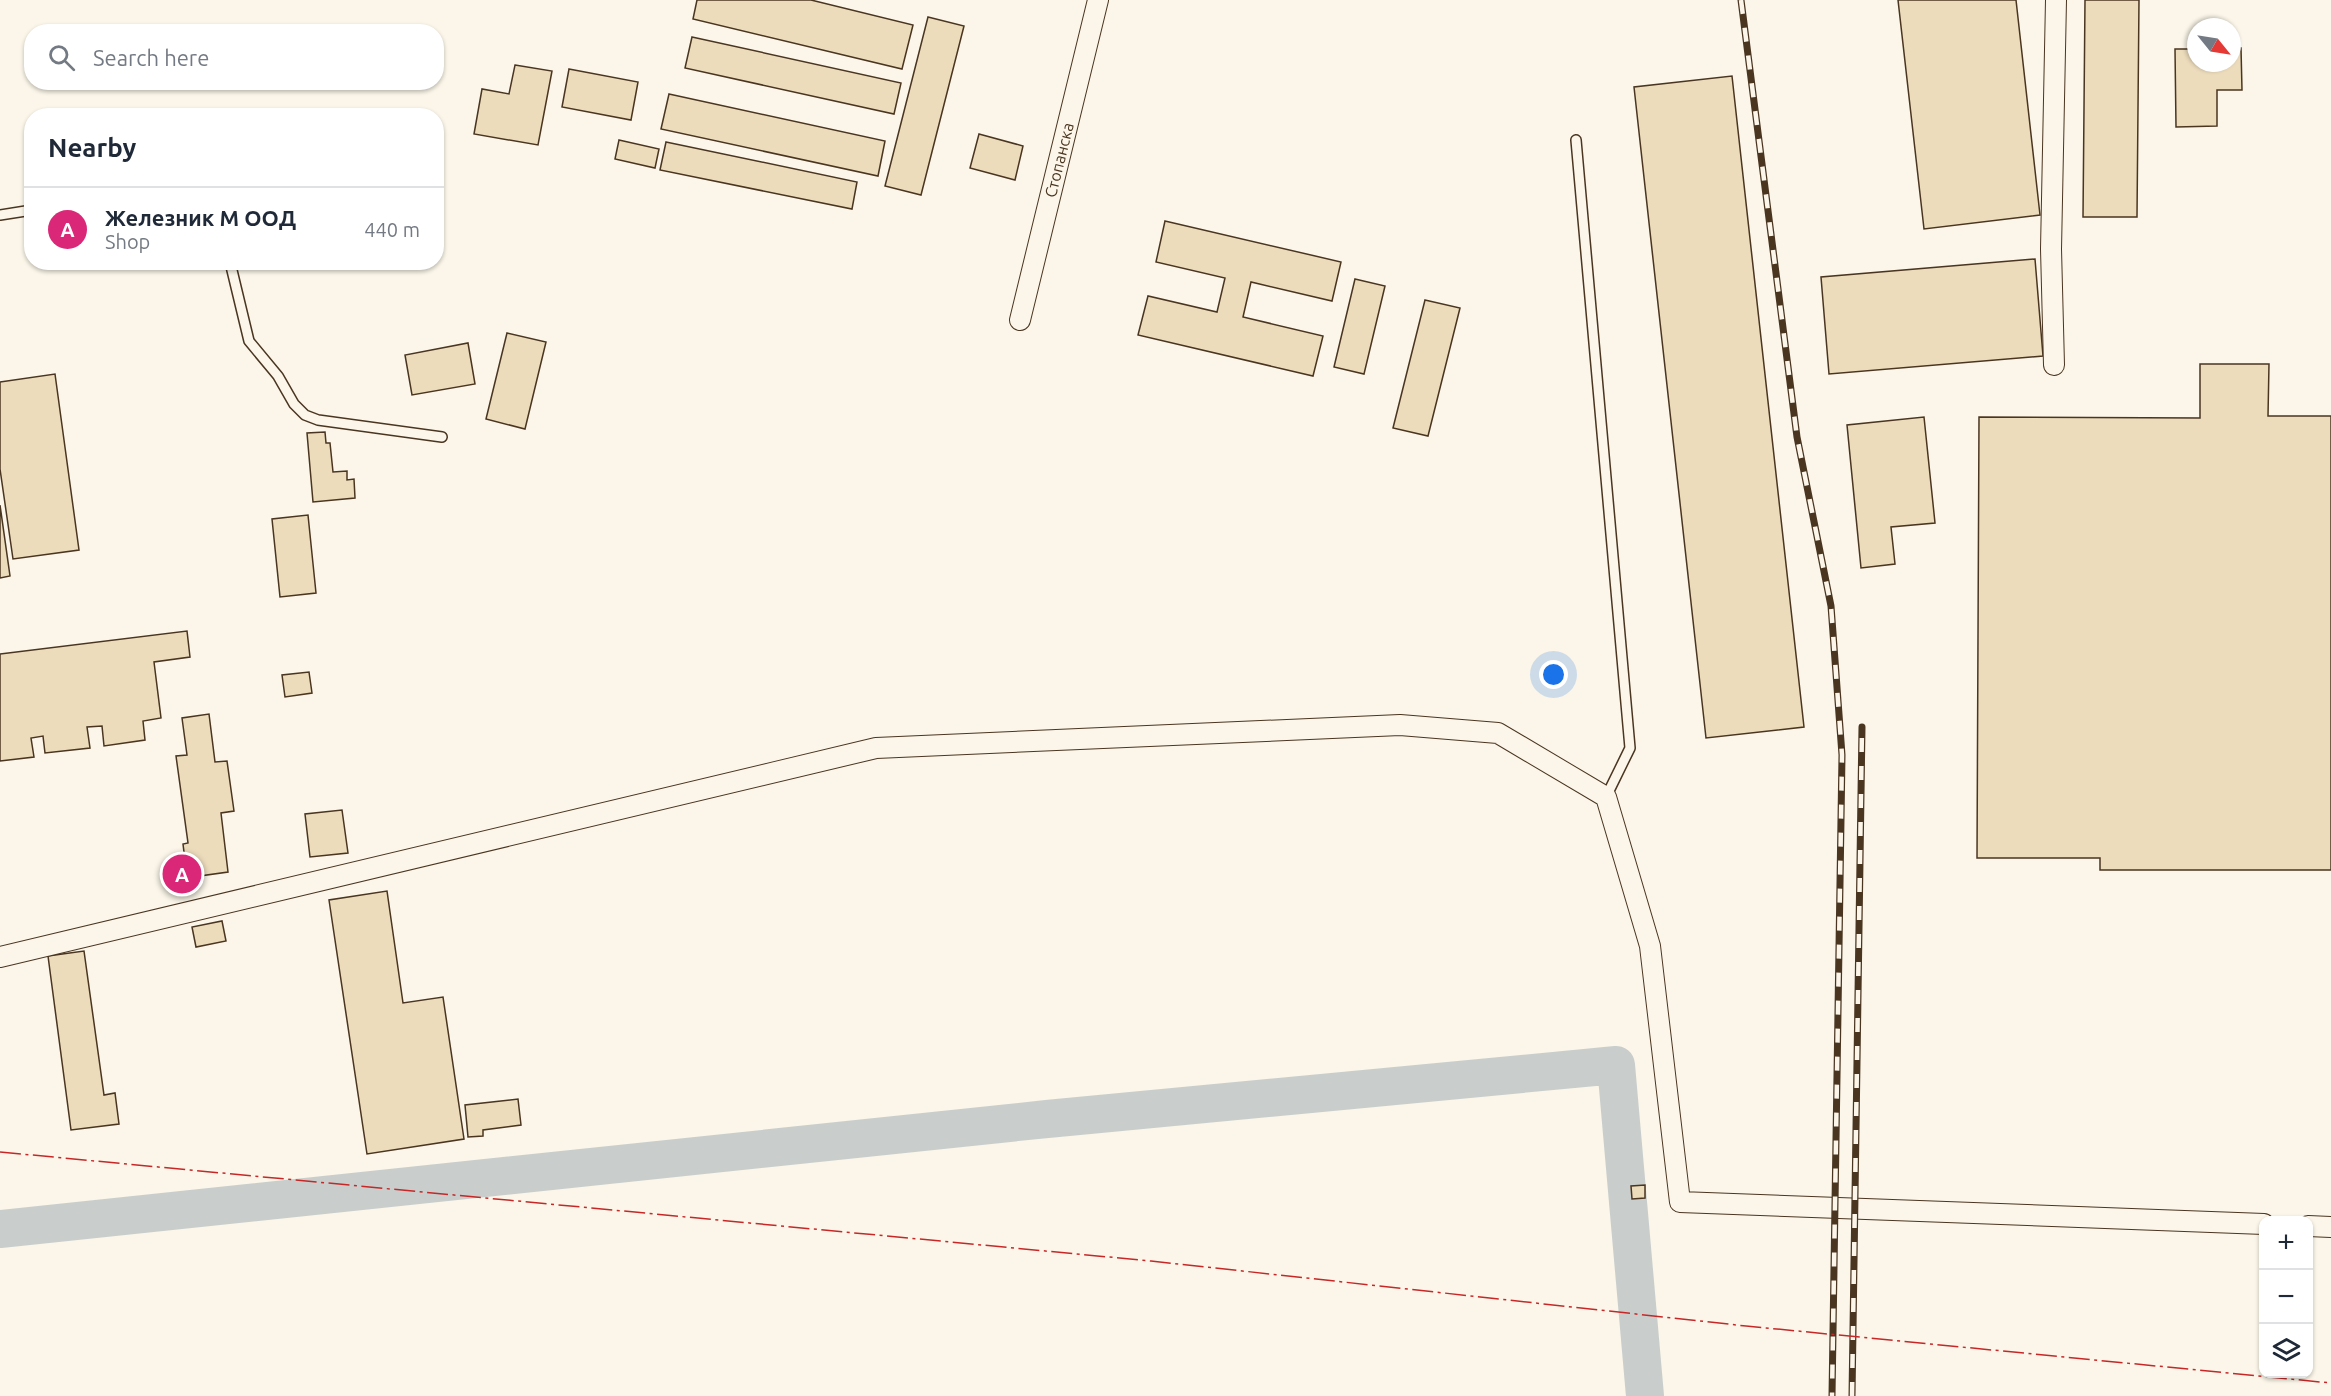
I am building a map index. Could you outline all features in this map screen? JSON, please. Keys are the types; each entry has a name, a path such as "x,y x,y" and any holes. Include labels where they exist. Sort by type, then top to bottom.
{"street":[{"name":"Стопанска","path":"1020,320 1098,0"},
{"path":"2054,365 2051,249 2056,0"},
{"path":"0,957 876,748 1400,725 1498,733 1606,798 1650,946 1680,1202 2259,1224"},
{"path":"2313,1226 2331,1227"}],"lane":[{"path":"1576,140 1630,748 1606,798"},
{"path":"0,215 24,211"},
{"path":"232,270 249,341 278,376 294,404 305,415 318,420 442,437"}],"building":[{"path":"697,0 811,0 913,25 902,69 693,19"},
{"path":"1898,0 2016,0 2040,215 1924,229"},
{"path":"2085,0 2139,0 2137,217 2083,217"},
{"path":"928,17 964,26 921,195 885,186"},
{"path":"692,37 901,83 894,114 685,68"},
{"path":"2241,48 2242,90 2217,90 2217,126 2176,127 2175,49 2187,49 2187,72 2241,72"},
{"path":"515,65 552,71 538,145 474,134 482,89 509,94"},
{"path":"569,69 638,82 631,120 562,107"},
{"path":"1732,76 1804,727 1706,738 1634,87"},
{"path":"669,94 885,141 878,176 661,129"},
{"path":"979,134 1023,146 1015,180 970,168"},
{"path":"619,140 659,149 655,168 615,159"},
{"path":"666,142 857,182 852,209 660,170"},
{"path":"1165,221 1341,262 1332,301 1251,282 1243,317 1323,336 1313,376 1138,335 1148,296 1217,312 1225,278 1156,262"},
{"path":"2035,259 2043,356 1829,374 1821,277"},
{"path":"1355,279 1385,286 1364,374 1334,367"},
{"path":"1425,300 1460,308 1428,436 1393,428"},
{"path":"507,333 546,342 525,429 486,419"},
{"path":"468,343 475,384 412,395 405,355"},
{"path":"2200,364 2269,364 2268,416 2331,416 2331,870 2100,870 2100,858 1977,858 1979,417 2200,418"},
{"path":"55,374 79,550 13,559 0,469 0,382"},
{"path":"1924,417 1935,523 1891,527 1895,564 1861,568 1847,425"},
{"path":"325,432 326,443 330,443 333,472 347,471 347,480 354,479 355,498 313,502 307,433"},
{"path":"0,505 10,576 0,578"},
{"path":"308,515 316,593 280,597 272,519"},
{"path":"187,631 190,657 154,662 161,718 143,721 145,740 104,746 102,726 87,727 90,748 45,753 43,736 31,738 34,757 0,761 0,654"},
{"path":"309,672 312,693 285,697 282,675"},
{"path":"209,714 215,762 227,761 234,811 221,813 228,872 200,876 201,882 176,886 174,870 186,868 183,844 188,843 176,756 187,755 182,718"},
{"path":"342,810 348,853 310,857 305,814"},
{"path":"387,891 403,1003 443,997 464,1139 367,1154 329,900"},
{"path":"222,921 226,941 196,947 192,927"},
{"path":"84,951 104,1095 115,1093 119,1124 71,1130 48,956"},
{"path":"518,1099 521,1125 483,1130 483,1136 468,1137 465,1105"},
{"path":"1645,1185 1645,1198 1632,1199 1631,1186"}],"waterway":[{"path":"0,1229 1047,1119 1616,1065 1645,1396"}],"railway":[{"path":"1741,0 1797,437 1831,606 1842,755 1832,1396"},
{"path":"1852,1396 1862,727"}],"power":[{"path":"0,1152 1151,1261 1746,1326 2331,1383"}],"place":[{"name":"Железник М ООД","path":"182,874"}]}
